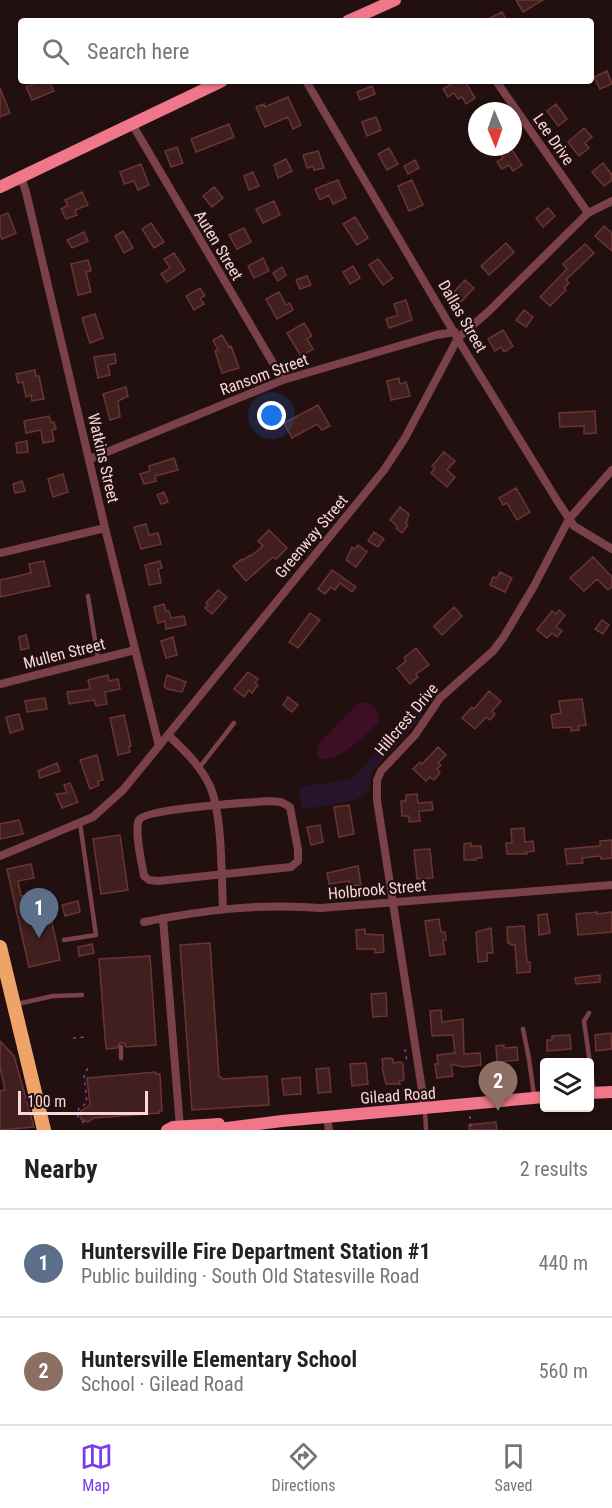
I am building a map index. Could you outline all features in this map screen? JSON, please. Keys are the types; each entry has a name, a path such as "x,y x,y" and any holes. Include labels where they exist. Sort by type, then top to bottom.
{"main road":[{"path":"355,18 395,0"},
{"path":"0,187 216,84"},
{"path":"0,947 4,980 15,1004 44,1130"},
{"path":"594,1093 612,1092"},
{"name":"Gilead Road","path":"211,1130 253,1124 539,1098"},
{"name":"Gilead Road","path":"173,1128 229,1123 253,1124"}],"street":[{"name":"Dallas Street","path":"308,84 456,335 569,519 574,526 612,549"},
{"name":"Lee Drive","path":"498,84 588,213"},
{"name":"Auten Street","path":"132,124 282,380"},
{"name":"Watkins Street","path":"21,177 159,746"},
{"name":"Greenway Street","path":"0,856 93,817 112,802 384,470 405,438 456,335 489,310 588,213 612,201"},
{"name":"Ransom Street","path":"90,459 282,380 456,335"},
{"name":"Hillcrest Drive","path":"424,1109 377,800 376,790 379,776 415,735 440,698 493,651 503,638 539,578 569,519 612,470"},
{"path":"0,554 105,528"},
{"name":"Mullen Street","path":"0,684 135,650"},
{"path":"168,735 199,768 209,785 216,806 223,908"},
{"path":"267,801 281,802 290,807 298,861 291,867 158,881 149,880 144,876 138,829 140,819 144,815 216,806 267,801"},
{"name":"Holbrook Street","path":"144,922 223,908 274,906 321,909 612,885"},
{"path":"163,918 173,1128"},
{"path":"327,1117 329,1130"}],"lane":[{"path":"88,596 98,659"},
{"path":"199,768 234,723"},
{"path":"64,940 96,934 80,823"},
{"path":"15,1004 52,996 82,995"},
{"path":"588,1058 584,1021 589,1013"},
{"path":"523,1029 539,1098"},
{"path":"121,1047 122,1058"},
{"path":"424,1109 426,1130"}],"path":[{"path":"73,1038 85,1037"},
{"path":"405,1049 406,1062"},
{"path":"84,1123 77,1115 79,1108 87,1103 84,1075 88,1068"},
{"path":"470,1116 471,1130"}],"shaded area":[{"path":"365,702 377,710 378,723 341,754 325,759 318,757 316,753 318,745 356,705"},
{"path":"416,703 423,710 421,718 373,771 367,794 354,800 302,810 298,787 352,779 410,714 407,710"}],"building":[{"path":"516,0 543,0 523,12"},
{"path":"502,12 505,18 490,18"},
{"path":"607,71 612,84 600,89 594,77"},
{"path":"34,84 50,84 54,91 32,100 26,87"},
{"path":"451,84 467,84 475,98 466,104 462,97 458,99 454,93 448,97 443,89"},
{"path":"372,86 375,94 360,100 357,92"},
{"path":"0,88 10,113 0,117"},
{"path":"288,97 301,125 293,129 288,117 265,127 256,107 264,104 265,107"},
{"path":"556,104 567,119 558,126 547,111"},
{"path":"376,117 381,130 367,136 362,122"},
{"path":"229,124 234,137 196,152 191,139"},
{"path":"584,128 592,137 585,143 589,148 579,156 568,142"},
{"path":"177,147 183,163 171,167 165,151"},
{"path":"389,148 398,164 387,170 378,154"},
{"path":"318,151 324,168 314,170 313,166 307,168 303,155"},
{"path":"502,156 516,156 522,165 513,171 509,165 502,169 497,162 503,158"},
{"path":"286,159 292,171 278,178 274,165"},
{"path":"415,160 419,168 408,174 404,166"},
{"path":"603,163 612,175 612,180 604,186 592,172"},
{"path":"141,164 149,185 138,190 134,181 124,184 120,172"},
{"path":"253,172 259,186 249,190 244,176"},
{"path":"338,180 346,198 333,204 329,195 320,200 315,189"},
{"path":"412,180 423,205 409,211 398,186"},
{"path":"214,187 223,198 212,207 203,196"},
{"path":"82,192 88,205 75,210 77,215 66,219 61,209 68,205 65,200"},
{"path":"274,201 280,215 263,223 256,209"},
{"path":"548,208 555,216 543,227 536,218"},
{"path":"8,213 16,233 2,239 0,216"},
{"path":"355,217 368,238 357,245 343,224"},
{"path":"151,223 164,242 154,248 142,229"},
{"path":"604,226 612,233 612,251 595,236"},
{"path":"244,228 251,242 237,249 229,235"},
{"path":"123,231 133,248 124,253 115,236"},
{"path":"84,232 88,241 72,248 67,240"},
{"path":"506,243 514,252 489,275 481,266"},
{"path":"585,244 594,253 566,280 569,283 564,288 566,290 550,306 540,297 567,269 563,264"},
{"path":"174,253 185,270 167,282 161,274 170,268 164,259"},
{"path":"263,258 269,271 254,278 248,266"},
{"path":"378,259 393,278 383,285 369,265"},
{"path":"88,260 91,271 86,272 91,292 78,295 71,264"},
{"path":"353,266 360,278 350,284 343,272"},
{"path":"282,267 286,275 278,281 273,273"},
{"path":"307,276 311,285 300,289 296,280"},
{"path":"465,280 474,288 458,305 449,297"},
{"path":"200,288 205,296 200,298 204,304 194,310 186,296"},
{"path":"279,292 286,305 290,303 293,310 277,319 266,299"},
{"path":"406,300 412,320 389,328 386,319 398,315 394,304"},
{"path":"524,310 533,317 526,327 516,320"},
{"path":"95,314 103,338 90,343 82,318"},
{"path":"304,323 312,336 307,339 313,349 301,356 287,333"},
{"path":"503,330 513,346 504,352 501,347 495,351 488,339"},
{"path":"222,335 229,347 231,346 239,368 222,373 215,351 218,350 213,340"},
{"path":"115,354 116,363 108,365 110,375 98,378 94,357"},
{"path":"35,370 36,376 39,376 44,399 32,401 31,395 26,397 23,382 18,383 16,374"},
{"path":"399,378 400,384 406,382 410,396 391,400 387,381"},
{"path":"126,387 128,396 118,401 120,417 110,420 103,394"},
{"path":"318,405 330,426 322,430 317,424 292,438 284,423"},
{"path":"595,411 596,433 584,434 584,426 560,427 559,413"},
{"path":"49,416 56,429 52,430 54,441 43,443 41,430 26,433 24,421"},
{"path":"27,441 28,452 17,453 16,443"},
{"path":"444,452 455,461 447,470 455,477 447,487 431,473 435,468 432,466"},
{"path":"174,458 178,470 155,476 156,481 144,484 140,474 150,471 149,466"},
{"path":"63,474 68,492 53,497 48,479"},
{"path":"22,481 25,491 15,493 13,484"},
{"path":"516,488 530,512 517,520 507,503 503,505 499,498"},
{"path":"164,492 168,502 161,504 157,495"},
{"path":"400,507 409,514 406,523 408,525 402,533 390,520"},
{"path":"146,524 149,535 158,533 161,544 141,549 134,527"},
{"path":"269,530 287,548 246,581 233,566 263,546 258,541"},
{"path":"374,532 384,539 378,547 368,541"},
{"path":"358,545 367,552 356,567 346,560 352,547 355,549"},
{"path":"593,557 612,577 612,587 608,590 597,579 584,591 570,578"},
{"path":"44,561 50,586 0,597 0,580 31,573 29,564"},
{"path":"160,561 162,568 158,569 161,583 149,585 145,565"},
{"path":"332,570 356,587 352,592 340,583 335,590 331,587 325,594 318,589"},
{"path":"500,572 512,578 505,592 490,585 493,577 497,578"},
{"path":"218,590 227,597 212,614 205,608 208,605 206,603"},
{"path":"164,604 171,618 184,616 186,625 166,629 165,621 158,623 154,607"},
{"path":"454,607 462,616 442,635 434,626"},
{"path":"559,610 565,615 556,627 562,631 557,637 552,633 547,638 537,630 552,611 556,614"},
{"path":"310,613 320,620 298,648 289,642"},
{"path":"602,620 609,625 603,634 595,629"},
{"path":"26,635 29,648 21,650 19,637"},
{"path":"173,637 177,655 166,658 161,641"},
{"path":"416,648 429,665 416,674 418,677 410,684 397,668 406,661 404,658"},
{"path":"248,672 258,679 255,683 258,685 252,693 249,690 244,697 234,689"},
{"path":"108,675 109,681 118,679 120,689 105,692 107,704 96,706 94,700 69,704 67,692 90,689 88,680"},
{"path":"167,675 186,682 182,692 167,689 164,686"},
{"path":"489,691 501,701 492,711 495,714 490,720 486,717 475,729 462,718 472,707 474,709"},
{"path":"288,697 298,705 292,712 283,705"},
{"path":"45,698 47,709 27,712 25,701"},
{"path":"582,699 586,725 578,726 579,730 571,731 571,727 553,728 551,715 561,713 559,701"},
{"path":"19,714 23,729 10,733 6,717"},
{"path":"124,715 131,746 129,746 130,752 118,755 110,718"},
{"path":"438,747 446,755 438,763 441,765 437,769 440,773 434,780 430,777 426,781 413,769 420,762 422,764"},
{"path":"97,755 103,780 98,781 99,785 90,789 80,760"},
{"path":"57,763 60,771 40,778 38,771"},
{"path":"70,783 78,802 62,808 56,794 67,793 64,785"},
{"path":"417,794 418,803 432,802 433,810 419,811 420,821 409,822 409,816 402,816 401,801 406,801 406,795"},
{"path":"349,805 354,834 339,837 334,807"},
{"path":"19,820 23,834 0,839 0,824"},
{"path":"320,825 323,842 311,845 307,827"},
{"path":"524,828 525,842 533,841 534,851 526,852 527,854 507,854 506,843 512,843 511,829"},
{"path":"120,835 128,890 101,894 93,839"},
{"path":"612,840 612,858 601,859 600,856 582,858 583,863 567,864 565,849 600,846 600,841"},
{"path":"471,843 471,846 481,846 482,858 464,860 464,844"},
{"path":"430,849 433,878 417,879 414,850"},
{"path":"31,864 34,878 18,881 21,896 28,895 29,899 40,897 43,907 39,908 43,924 52,922 60,960 29,967 7,869"},
{"path":"358,866 361,885 350,886 349,881 329,884 327,873"},
{"path":"78,901 80,912 65,916 62,905"},
{"path":"597,912 597,914 612,912 612,932 578,935 576,914"},
{"path":"547,914 550,933 539,935 538,915"},
{"path":"439,919 441,932 445,932 446,940 443,940 445,954 430,956 425,921"},
{"path":"524,926 530,972 517,973 515,945 508,943 507,927"},
{"path":"491,928 493,953 487,953 487,961 478,962 476,932"},
{"path":"365,929 365,934 383,935 384,952 375,953 375,949 357,949 356,930"},
{"path":"210,943 219,1076 223,1079 267,1076 269,1105 192,1110 180,945"},
{"path":"92,944 94,953 79,956 78,947"},
{"path":"150,956 156,1045 126,1047 124,1043 120,1043 117,1048 106,1049 99,959"},
{"path":"600,975 600,982 576,984 575,978"},
{"path":"386,993 387,1016 373,1017 371,994"},
{"path":"441,1010 442,1022 463,1019 464,1054 480,1053 481,1065 463,1067 451,1064 453,1076 437,1078 435,1064 438,1064 437,1055 455,1053 453,1035 432,1036 430,1011"},
{"path":"611,1033 612,1049 596,1051 595,1035"},
{"path":"570,1035 571,1049 547,1051 547,1040 552,1040 552,1036"},
{"path":"0,1041 14,1056 34,1127 0,1130 0,1091 5,1090 0,1067"},
{"path":"504,1045 504,1048 517,1047 518,1060 497,1062 496,1046"},
{"path":"382,1059 393,1059 393,1063 403,1064 404,1080 399,1081 400,1084 386,1084"},
{"path":"366,1063 368,1084 352,1086 350,1064"},
{"path":"329,1068 331,1092 318,1093 316,1069"},
{"path":"156,1072 160,1074 162,1111 158,1111 159,1113 94,1118 88,1122 81,1119 81,1111 90,1105 87,1078"},
{"path":"300,1077 301,1094 284,1095 282,1079"},
{"path":"496,1122 497,1130 469,1130 469,1125"}],"place":[{"name":"Huntersville Fire Department Station #1","path":"39,938"},
{"name":"Huntersville Elementary School","path":"498,1111"}]}
